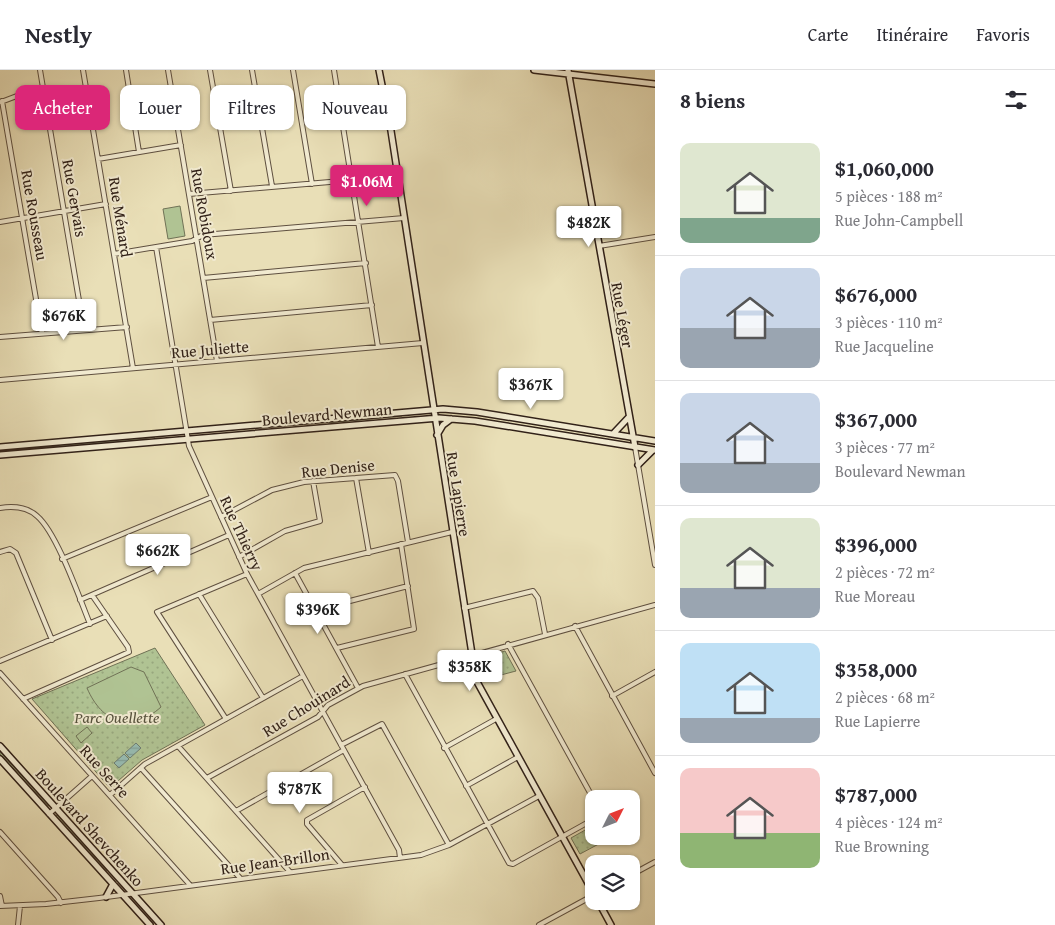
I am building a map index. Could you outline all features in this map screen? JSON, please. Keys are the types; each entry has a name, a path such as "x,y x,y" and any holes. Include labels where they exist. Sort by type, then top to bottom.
{"street":[{"name":"Rue Gervais","path":"40,70 43,85"},
{"name":"Rue Ménard","path":"83,70 133,368"},
{"path":"126,70 139,152"},
{"name":"Rue Robidoux","path":"168,70 217,361"},
{"path":"210,70 231,191"},
{"path":"252,70 272,186"},
{"path":"293,70 312,184"},
{"path":"334,70 360,222 378,347"},
{"name":"Rue Lapierre","path":"379,70 477,684 585,878"},
{"path":"534,70 655,84"},
{"name":"Rue Léger","path":"568,73 655,565"},
{"path":"1,102 15,97"},
{"name":"Rue Rousseau","path":"1,102 42,334"},
{"name":"Rue Gervais","path":"50,130 84,330"},
{"path":"98,159 181,145"},
{"path":"190,194 353,180"},
{"path":"0,222 106,204"},
{"path":"114,254 192,241 203,235 404,218"},
{"path":"599,246 655,237"},
{"name":"Rue Thierry","path":"156,247 188,439 247,574 399,850 400,858"},
{"path":"203,278 366,264"},
{"path":"210,320 372,306"},
{"path":"0,337 127,327"},
{"name":"Rue Juliette","path":"0,380 423,343"},
{"name":"Boulevard Newman","path":"0,447 432,410 472,411 655,441"},
{"name":"Boulevard Newman","path":"0,455 434,418 452,418 654,450"},
{"path":"437,435 443,425 452,418"},
{"path":"613,434 629,418"},
{"path":"638,465 654,450"},
{"name":"Rue Denise","path":"221,517 272,490 313,481 397,477 408,542"},
{"path":"356,478 369,553"},
{"path":"239,556 286,531 320,522 313,481"},
{"path":"62,559 212,497"},
{"path":"0,508 19,508 36,516 51,531 90,624"},
{"path":"258,594 304,568 452,532"},
{"path":"80,600 229,535"},
{"path":"337,648 414,629 401,544"},
{"path":"0,552 10,548 16,553 52,640"},
{"path":"295,573 358,688"},
{"path":"226,719 157,612 247,574"},
{"path":"315,610 408,586"},
{"path":"464,608 533,591 538,598 545,634"},
{"path":"199,594 263,698"},
{"path":"23,698 128,653 128,647 92,595"},
{"name":"Rue Chouinard","path":"207,778 318,717 328,705 358,688 508,644 655,605"},
{"path":"0,662 107,616"},
{"path":"575,626 655,773"},
{"path":"508,644 588,790"},
{"path":"612,696 655,672"},
{"name":"Rue Serre","path":"0,673 191,886"},
{"path":"405,674 508,862 512,864 585,824"},
{"path":"110,795 141,768 303,676"},
{"path":"444,748 496,719"},
{"path":"341,745 382,724 449,845"},
{"name":"Boulevard Shevchenko","path":"0,746 161,925"},
{"path":"178,746 290,872"},
{"path":"236,811 344,750"},
{"path":"466,786 518,758"},
{"name":"Boulevard Shevchenko","path":"0,759 150,925"},
{"path":"141,768 240,878"},
{"path":"50,814 92,776"},
{"path":"342,865 307,824 307,820 364,787"},
{"name":"Rue Jean-Brillon","path":"1,906 61,903 430,853 449,845 539,796"},
{"path":"0,832 58,897 61,903"},
{"path":"640,870 655,862"},
{"path":"106,897 113,884"},
{"path":"0,896 1,906"},
{"path":"539,925 585,899"},
{"path":"18,925 20,906"},
{"path":"603,910 611,925"},
{"path":"548,920 550,925"}],"green space":[{"path":"180,206 185,236 168,239 163,209"},
{"path":"402,415 328,423 327,422"},
{"path":"155,437 137,440 0,451 0,450"},
{"name":"Parc Ouellette","path":"155,648 205,725 142,760 110,788 32,699"},
{"path":"505,651 516,671 482,680 479,658"},
{"path":"131,667 144,672 161,707 139,720 118,721 109,717 101,710 87,688"},
{"path":"87,727 92,733 81,743 76,736"},
{"path":"0,752 49,806 0,754"},
{"path":"56,816 107,870 107,871"},
{"path":"585,830 585,845 597,845 580,854 571,838"}],"water":[{"path":"136,743 141,748 130,758 125,753"},
{"path":"124,754 129,759 119,768 114,763"}]}
